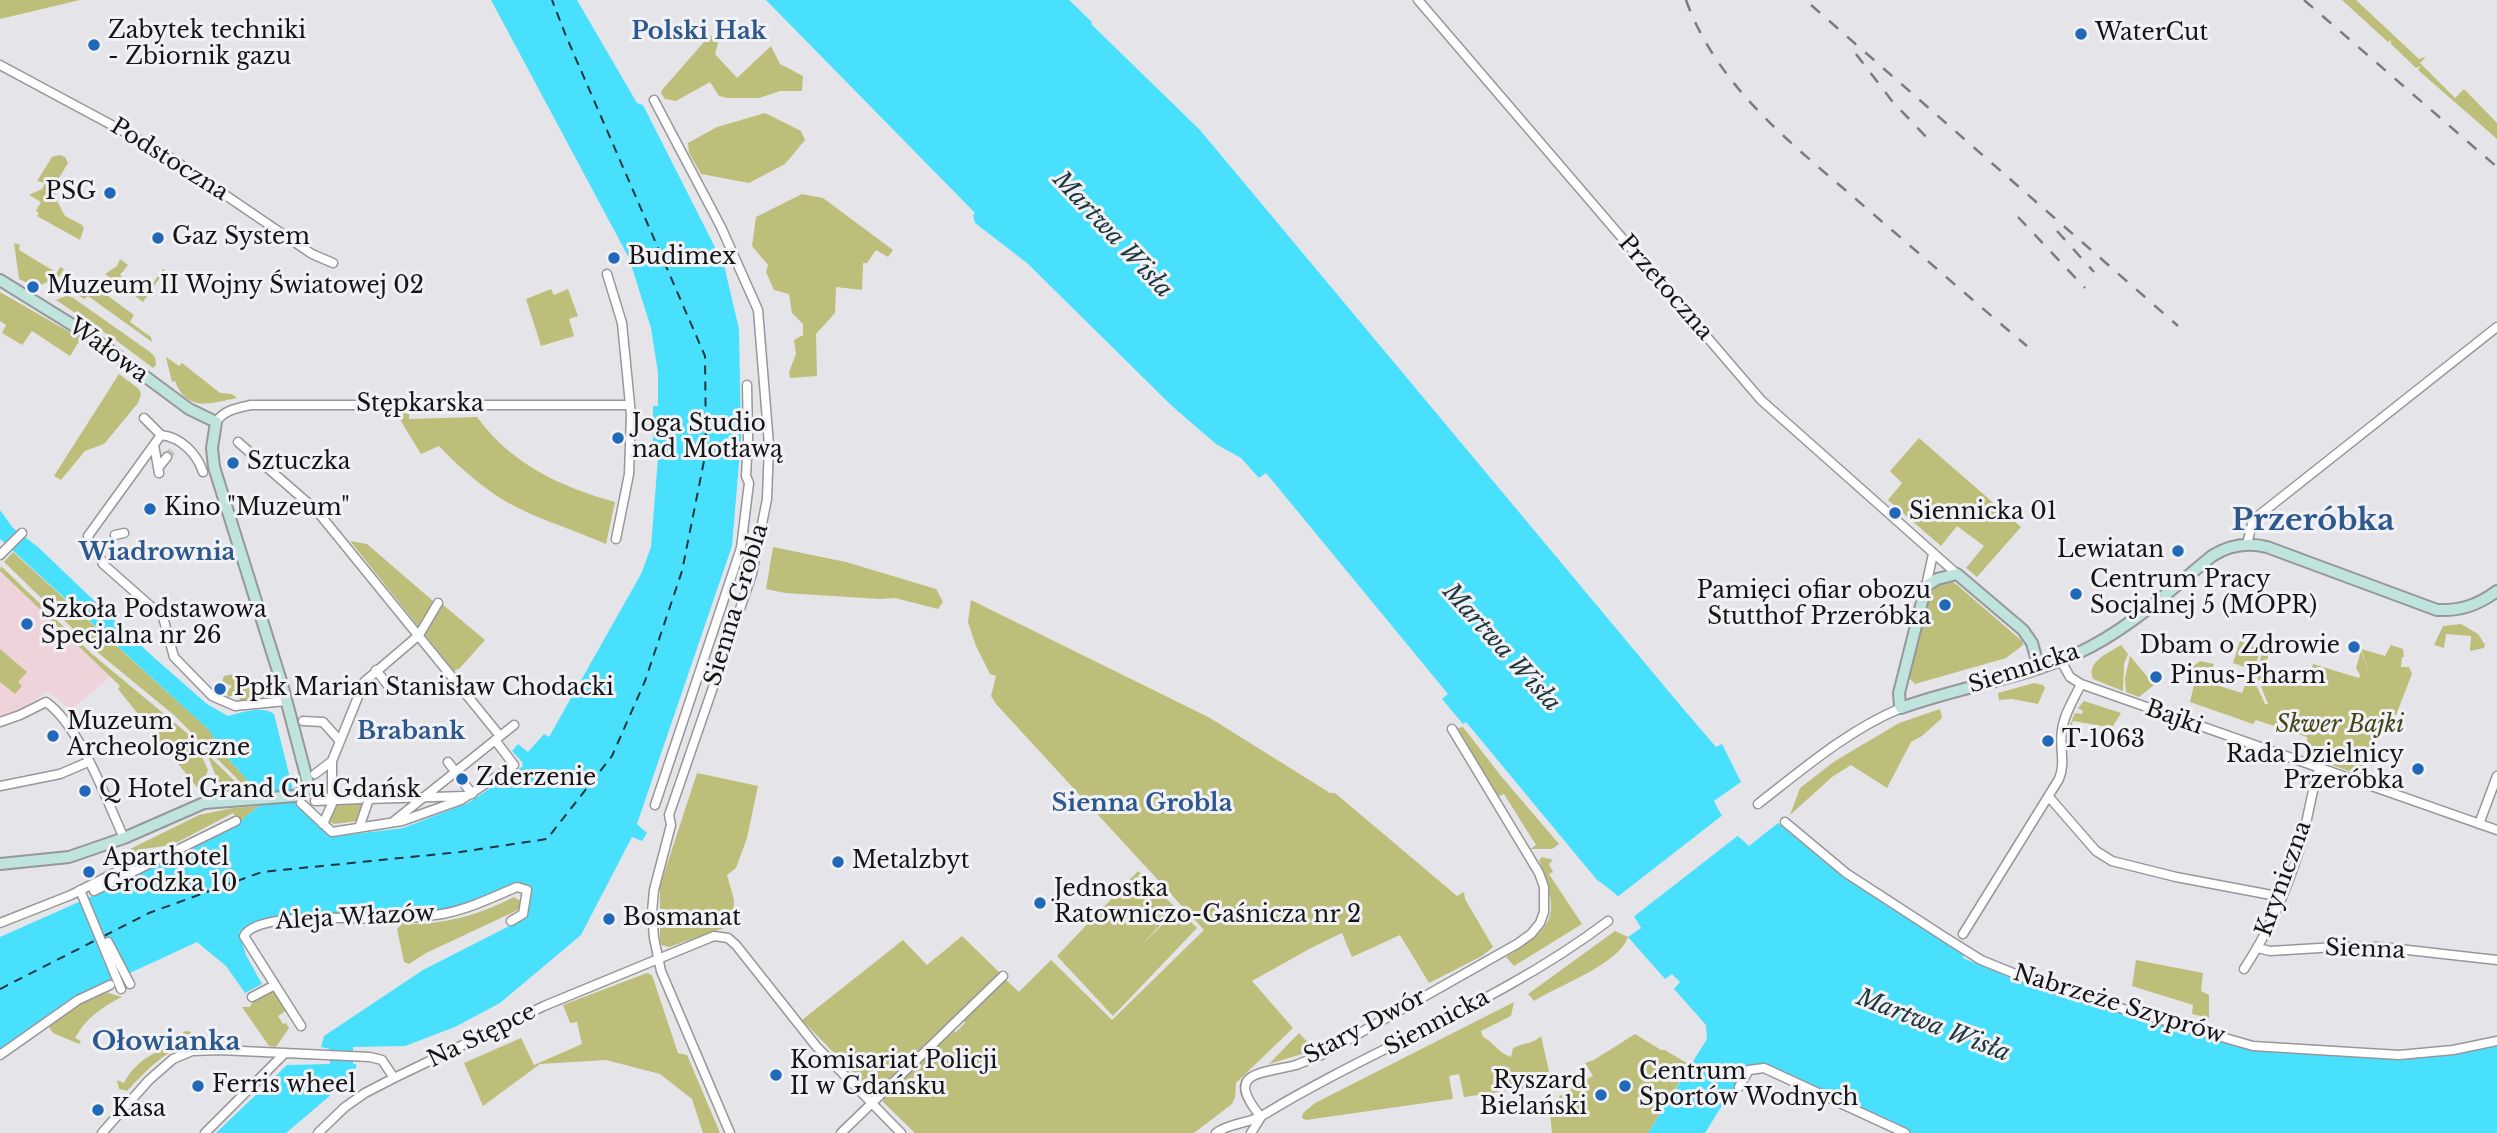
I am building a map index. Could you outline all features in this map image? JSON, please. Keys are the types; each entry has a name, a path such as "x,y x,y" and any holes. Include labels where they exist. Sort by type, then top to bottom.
{"street":[{"name":"Przetoczna","path":"1418,0 1762,400 1790,428 2023,630 2032,643 2039,668"},
{"name":"Podstoczna","path":"0,65 162,152 313,254 333,263"},
{"name":"Sienna Grobla","path":"654,100 721,227 758,310 769,460 766,511 752,574 669,815 671,825 659,869 652,912 658,958 677,1010 730,1133"},
{"path":"607,274 622,323 631,439 629,474 616,539"},
{"name":"Wałowa","path":"0,279 92,337 189,409 216,422"},
{"path":"2497,327 2258,516 2252,524 2247,544 2267,548 2437,610 2476,604 2497,591"},
{"path":"655,805 741,548 749,482 746,476 747,385"},
{"name":"Stępkarska","path":"216,422 233,408 251,405 629,405"},
{"path":"144,418 161,435 171,436 176,446 198,457 203,472"},
{"path":"216,422 212,448 214,467 286,701 308,783 298,800"},
{"path":"161,435 88,536 90,545 99,552 103,564 163,617 174,657 212,696 235,706 286,701"},
{"path":"0,864 69,857 124,838 204,803 258,799 298,800 332,832 392,823 470,795 514,765 498,738 419,635 317,511 238,442"},
{"path":"154,445 158,470 167,457"},
{"path":"1,554 22,533"},
{"name":"Siennicka","path":"1758,804 1827,750 1876,720 1901,708 2061,661 2089,648 2124,626 2212,556 2225,549 2247,544"},
{"path":"1901,708 1899,693 1933,554"},
{"path":"1926,586 1943,577 1957,574"},
{"path":"323,824 332,800 332,761 364,682 419,635 438,603"},
{"name":"Bajki","path":"2061,661 2070,677 2081,684 2497,830"},
{"path":"376,670 393,692"},
{"path":"1963,934 2062,773 2061,734 2065,716 2081,684"},
{"path":"0,722 46,702 54,708 88,762 124,838"},
{"path":"303,722 323,722 340,741"},
{"path":"392,823 514,725"},
{"name":"Stary Dwór","path":"1261,1117 1245,1092 1251,1076 1259,1071 1296,1065 1321,1055 1517,944 1539,923 1545,901 1539,873 1452,729"},
{"path":"315,774 332,761"},
{"path":"0,786 60,774 88,762"},
{"path":"448,762 470,795"},
{"name":"Kryniczna","path":"2258,948 2282,897 2300,845 2319,769"},
{"path":"2479,824 2497,776"},
{"path":"315,801 470,795"},
{"path":"2049,797 2096,851 2112,861 2176,877 2282,897"},
{"path":"359,828 366,799"},
{"path":"0,923 85,891 236,821"},
{"name":"Nabrzeże Szyprów","path":"1785,822 1846,873 1981,960 2050,988 2253,1046 2399,1055 2453,1050 2497,1041"},
{"path":"85,891 130,864"},
{"name":"Aleja Włazów","path":"301,1026 244,936 247,930 258,924 297,919 393,918 442,914 468,908 517,887 524,887 527,895 523,914 511,921"},
{"path":"0,1055 78,1000 124,986 85,891"},
{"name":"Siennicka","path":"1216,1133 1223,1128 1261,1117 1521,979 1565,953 1608,921"},
{"name":"Na Stępce","path":"318,1133 345,1107 394,1078 544,1006 713,936 728,938 736,945 816,1046 901,1133"},
{"name":"Sienna","path":"2258,948 2270,951 2381,947 2497,960"},
{"path":"2244,969 2258,948"},
{"path":"841,1133 1003,976"},
{"path":"251,997 275,985"},
{"path":"102,1133 149,1080 174,1059 203,1050 354,1056 382,1060 394,1078"},
{"path":"205,1133 285,1053"},
{"path":"1739,1087 1749,1070 1764,1068 1905,1133"},
{"name":"Siennicka","path":"1251,1133 1261,1117"}],"shaded area":[{"name":"Szkoła Podstawowa Specjalna nr 26","path":"0,571 110,677 71,710 48,691 18,712 0,717"}],"green space":[{"path":"0,0 80,0 0,19"},
{"path":"2342,0 2356,0 2419,59 2426,57 2420,63 2455,98 2464,89 2497,123 2497,139 2418,70 2421,66 2416,68 2391,44 2391,40 2388,42"},
{"path":"710,35 718,43 715,54 737,78 771,46 780,64 803,76 802,91 780,91 759,98 727,98 719,96 710,82 676,101 665,99 662,90"},
{"path":"765,113 801,131 805,140 785,164 749,183 701,174 689,153 688,143 717,127"},
{"path":"52,157 65,157 68,163 56,183 55,197 65,216 84,228 80,240 37,216 39,213 36,211 41,202 29,195 42,189 45,183 37,181"},
{"path":"802,194 823,198 893,250 888,257 876,250 867,263 863,263 862,290 836,287 835,313 816,334 817,376 790,378 789,372 796,354 794,340 803,335 803,324 792,313 789,294 774,290 766,272 768,265 752,246 756,217"},
{"path":"14,243 20,245 19,250 57,273 60,267 64,269 59,277 36,287 19,279"},
{"path":"120,259 128,265 120,275 140,290 144,284 147,286 153,283 163,269 165,270 143,302 105,274 117,266"},
{"path":"93,285 134,315 130,322 151,337 152,342 88,296 84,299 73,291"},
{"path":"551,289 554,295 568,289 578,316 569,319 574,336 541,346 526,299"},
{"path":"0,292 78,337 80,340 70,356 32,331 22,345 2,333 6,325 0,321"},
{"path":"72,297 150,352 155,357 156,365 153,368 56,300"},
{"path":"166,357 179,366 182,363 220,393 232,394 237,398 201,403 186,398 175,381 172,382"},
{"path":"119,374 139,389 141,394 138,403 104,444 85,451 61,480 54,476"},
{"path":"396,413 409,413 409,419 477,417 505,448 538,472 575,489 615,502 606,544 509,503 474,479 439,446 421,454"},
{"path":"1919,438 2021,527 1977,577 1966,568 1984,546 1957,526 1941,546 1888,500 1902,483 1890,471"},
{"path":"350,541 367,544 433,601 436,599 485,640 460,668 454,671"},
{"path":"773,547 846,562 936,589 943,602 938,609 895,598 785,593 766,589"},
{"path":"13,552 209,730 224,754 258,792 250,792 175,716 96,651 4,562"},
{"path":"1,566 92,654 187,733 197,746 208,770 200,791 118,689 120,686 0,571"},
{"path":"1948,580 2022,641 2023,645 2006,658 1915,684 1907,676 1929,592 1936,584"},
{"path":"971,600 1210,718 1330,793 1335,793 1457,896 1464,892 1465,899 1493,947 1482,956 1429,983 1400,935 1352,957 1342,933 1252,981 1293,1028 1236,1083 1232,1104 1194,1133 915,1133 883,1102 884,1095 952,1031 956,1032 965,1023 964,1020 1006,980 1019,992 1051,960 1112,1020 1204,930 996,704 991,696 996,676 990,674 968,622"},
{"path":"2461,624 2478,634 2485,645 2484,648 2470,651 2471,636 2446,634 2444,648 2434,645 2443,626"},
{"path":"2240,641 2261,648 2254,670 2233,663"},
{"name":"Skwer Bajki","path":"2265,644 2278,648 2277,651 2270,649 2265,668 2308,681 2313,664 2359,678 2356,668 2361,651 2371,678 2361,649 2385,656 2391,645 2403,649 2401,667 2409,667 2412,674 2396,715 2384,713 2371,747 2375,751 2369,752 2362,769 2368,772 2367,777 2308,757 2307,737 2256,720 2253,724 2190,702 2196,676 2190,669 2200,661 2214,664 2212,669 2204,667 2200,680 2242,693 2247,680 2237,676 2239,672 2252,676 2265,704 2268,704 2256,674"},
{"path":"2121,645 2128,654 2124,664 2123,691 2093,679 2092,673 2100,658"},
{"path":"0,649 27,672 18,682 22,686 15,694 0,682"},
{"path":"2130,656 2154,685 2139,697 2126,692 2125,678"},
{"path":"239,673 249,688 266,692 268,700 242,701 235,695 228,697 227,692 232,686 222,682 224,676"},
{"path":"2034,683 2045,688 2038,704 2012,699 1999,700 1998,693"},
{"path":"2084,701 2121,713 2108,734 2108,727 2073,721 2069,727 2075,713 2082,714 2083,711 2078,708"},
{"path":"1940,709 1942,718 1911,742 1887,788 1851,765 1832,777 1790,815 1800,788 1835,761 1899,723"},
{"path":"1463,727 1559,844 1552,849 1530,849 1536,845 1504,794 1497,797 1458,728"},
{"path":"207,754 246,792 222,792"},
{"path":"697,773 758,786 747,838 736,868 727,875 734,900 733,921 727,927 669,947 661,945 660,939 660,886"},
{"path":"365,803 358,821 334,824 329,821 336,805"},
{"path":"259,806 239,822 233,813 172,845 143,849 127,857 124,852 199,815"},
{"path":"1542,857 1553,860 1549,864 1553,872 1549,874 1582,924 1514,966 1506,957 1536,936 1550,917 1550,894 1539,860"},
{"path":"1138,871 1176,908 1139,948 1178,909 1197,928 1113,1016 1057,956"},
{"path":"514,897 522,902 520,909 426,953 409,964 404,962 397,929 402,924 460,918"},
{"path":"1615,931 1628,937 1613,957 1587,974 1534,1001 1528,994"},
{"path":"962,936 1000,973 879,1090 869,1089 802,1020 903,940 927,965"},
{"path":"2136,960 2203,973 2201,991 2209,995 2209,1018 2192,1014 2193,1005 2132,986"},
{"path":"647,973 652,975 678,1053 687,1055 720,1133 703,1133 692,1099 660,1074 606,1060 540,1064 483,1106 464,1063 521,1038 534,1065 582,1044 577,1022 570,1023 563,1005"},
{"path":"274,990 287,1010 278,1016 289,1028 276,1047 269,1046 242,1007 250,1007 254,999"},
{"path":"102,991 122,997 89,1019 75,1038 81,1041 79,1044 53,1033 47,1024"},
{"path":"1514,1002 1511,1016 1481,1031 1483,1037 1511,1057 1513,1048 1535,1041 1541,1036 1551,1080 1521,1089 1464,1097 1459,1074 1449,1076 1453,1099 1306,1120 1302,1118 1303,1113 1315,1103"},
{"path":"191,1032 188,1044 162,1058 127,1091 119,1089 117,1080 124,1083 142,1061 184,1039 182,1033"},
{"path":"1299,1033 1315,1050 1269,1064"},
{"name":"Centrum Sportów Wodnych","path":"1635,1034 1690,1065 1648,1133 1552,1133 1549,1103 1560,1100 1559,1096 1567,1093 1566,1089 1593,1076 1585,1063"}],"water":[{"path":"491,0 577,0 637,103 643,105 724,265 739,329 741,439 732,546 637,824 647,833 642,841 632,837 581,935 500,1003 455,1027 405,1046 353,1047 353,1064 356,1064 356,1068 332,1094 286,1133 216,1133 287,1065 330,1064 330,1049 321,1047 324,1036 423,970 523,919 530,904 528,886 519,883 469,904 438,912 394,915 306,914 269,918 239,932 246,955 262,984 245,993 226,966 197,942 76,998 0,1051 0,937 99,893 239,822 259,806 258,792 224,754 209,730 0,539 0,510 13,528 38,547 150,654 207,704 228,716 258,710 274,714 297,806 332,837 403,828 468,803 523,766 512,751 518,744 528,752 544,734 549,737 641,574 651,547 659,445 653,445 653,406 658,406 658,373 651,328 629,258"},
{"name":"Martwa Wisła","path":"766,0 1069,0 1200,130 1680,705 1716,747 1722,744 1741,782 1714,801 1729,826 1749,846 1778,823 1843,877 1964,953 1963,958 2048,993 2252,1050 2400,1059 2455,1054 2497,1045 2497,1133 1908,1133 1764,1066 1747,1069 1736,1091 1731,1091 1705,1133 1648,1133 1707,1039 1706,1025 1674,989 1680,982 1672,974 1665,979 1628,937 1641,928 1628,907 1597,880 1466,722 1463,724 1442,699 1448,694 1266,473 1259,478 1241,458 1216,444 1172,406 1027,263 975,223 975,213"}],"pier":[{"path":"1724,814 1740,834 1632,918 1616,898"}],"ferry route":[{"path":"104,936 149,913 262,872 460,852 547,839 612,756 645,681 682,571 706,451 705,356 552,0"},
{"path":"0,989 96,940"}],"tunnel":[{"path":"167,457 174,449"}],"railway":[{"path":"1686,0 1700,32 1718,61 1739,89 1786,139 2027,346"},
{"path":"2304,0 2497,167"},
{"path":"1811,5 2178,326"},
{"path":"1856,54 1892,101 1930,141"},
{"path":"2018,217 2085,288"},
{"path":"2057,231 2094,272"}],"place":[{"name":"WaterCut","path":"2081,34"},
{"name":"Zabytek techniki - Zbiornik gazu","path":"94,45"},
{"name":"PSG","path":"110,193"},
{"name":"Gaz System","path":"158,238"},
{"name":"Budimex","path":"614,258"},
{"name":"Muzeum II Wojny Światowej 02","path":"33,287"},
{"name":"Joga Studio nad Motławą","path":"618,438"},
{"name":"Sztuczka","path":"233,463"},
{"name":"Kino \"Muzeum\"","path":"150,509"},
{"name":"Siennicka 01","path":"1895,513"},
{"name":"Lewiatan","path":"2178,551"},
{"name":"Centrum Pracy Socjalnej 5 (MOPR)","path":"2076,594"},
{"name":"Pamięci ofiar obozu Stutthof Przeróbka","path":"1945,605"},
{"name":"Szkoła Podstawowa Specjalna nr 26","path":"27,624"},
{"name":"Dbam o Zdrowie","path":"2354,647"},
{"name":"Pinus-Pharm","path":"2156,677"},
{"name":"Ppłk Marian Stanisław Chodacki","path":"220,689"},
{"name":"Muzeum Archeologiczne","path":"53,736"},
{"name":"T-1063","path":"2048,741"},
{"name":"Rada Dzielnicy Przeróbka","path":"2418,769"},
{"name":"Zderzenie","path":"462,779"},
{"name":"Q Hotel Grand Cru Gdańsk","path":"85,791"},
{"name":"Metalzbyt","path":"838,862"},
{"name":"Aparthotel Grodzka 10","path":"89,872"},
{"name":"Jednostka Ratowniczo-Gaśnicza nr 2","path":"1040,903"},
{"name":"Bosmanat","path":"609,919"},
{"name":"Komisariat Policji II w Gdańsku","path":"776,1075"},
{"name":"Ferris wheel","path":"198,1086"},
{"name":"Centrum Sportów Wodnych","path":"1625,1086"},
{"name":"Ryszard Bielański","path":"1601,1095"},
{"name":"Kasa","path":"98,1110"}],"district":[{"name":"Polski Hak","path":"699,32"},
{"name":"Przeróbka","path":"2313,522"},
{"name":"Wiadrownia","path":"157,553"},
{"name":"Brabank","path":"411,732"},
{"name":"Sienna Grobla","path":"1142,804"},
{"name":"Ołowianka","path":"166,1043"}]}
